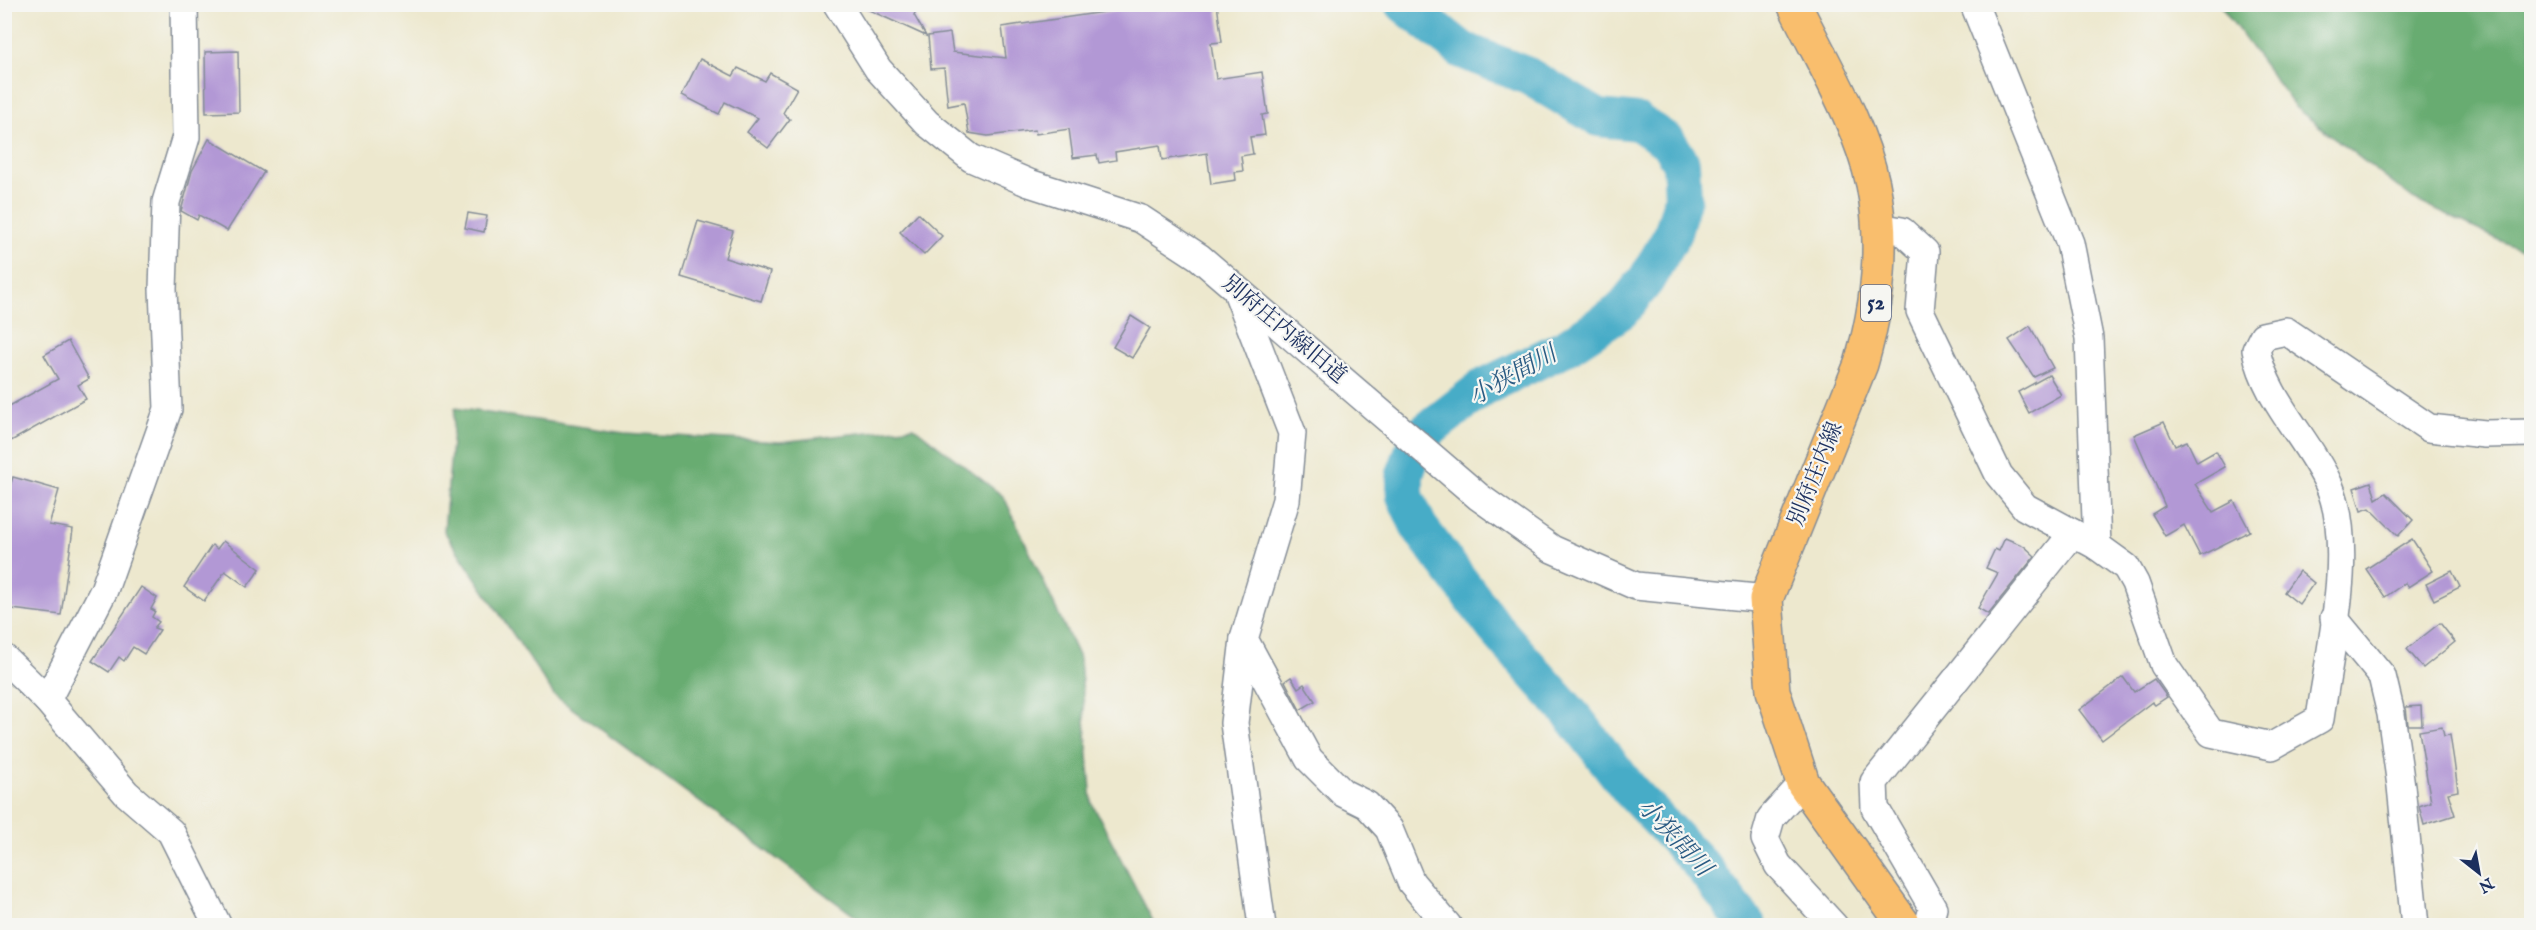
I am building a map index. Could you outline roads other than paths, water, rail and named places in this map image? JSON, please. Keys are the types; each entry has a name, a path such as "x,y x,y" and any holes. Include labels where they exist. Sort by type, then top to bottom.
{"main road":[{"name":"別府庄内線","path":"1794,4 1853,127 1873,183 1878,227 1879,280 1872,325 1864,354 1766,599 1773,691 1803,783 1905,926"}],"street":[{"path":"46,700 104,590 168,409 162,289 165,213 166,202 186,137 184,4"},
{"name":"別府庄内線旧道","path":"837,4 878,69 927,123 971,158 1029,183 1141,219 1199,257 1479,497 1552,549 1636,586 1766,599"},
{"path":"1974,4 2070,243 2088,338 2097,546"},
{"path":"1878,227 1902,231 1925,252 1920,312 1999,475 2025,507 2097,546 2126,567 2135,583 2164,665 2211,733 2272,746 2320,719 2341,565 2341,539 2329,486 2260,372 2256,350 2263,336 2286,331 2429,428 2485,434 2532,433"},
{"path":"1236,290 1292,433 1286,500 1244,639 1234,723 1262,926"},
{"path":"1928,926 1933,908 1875,808 1874,782 2073,533"},
{"path":"2334,618 2382,676 2391,714 2401,786 2415,926"},
{"path":"1244,639 1309,759 1343,793 1367,805 1389,830 1411,882 1448,926"},
{"path":"4,658 46,700 126,793 171,832 218,926"},
{"path":"1803,783 1771,818 1766,839 1778,865 1834,926"}],"waterway":[{"name":"小狭間川","path":"1404,4 1462,50 1528,76 1599,118 1638,122 1668,142 1681,163 1683,197 1672,235 1646,280 1621,311 1568,346 1482,388 1418,438 1405,474 1405,496 1419,527 1495,628 1575,719 1630,790 1702,866 1748,926"}]}
